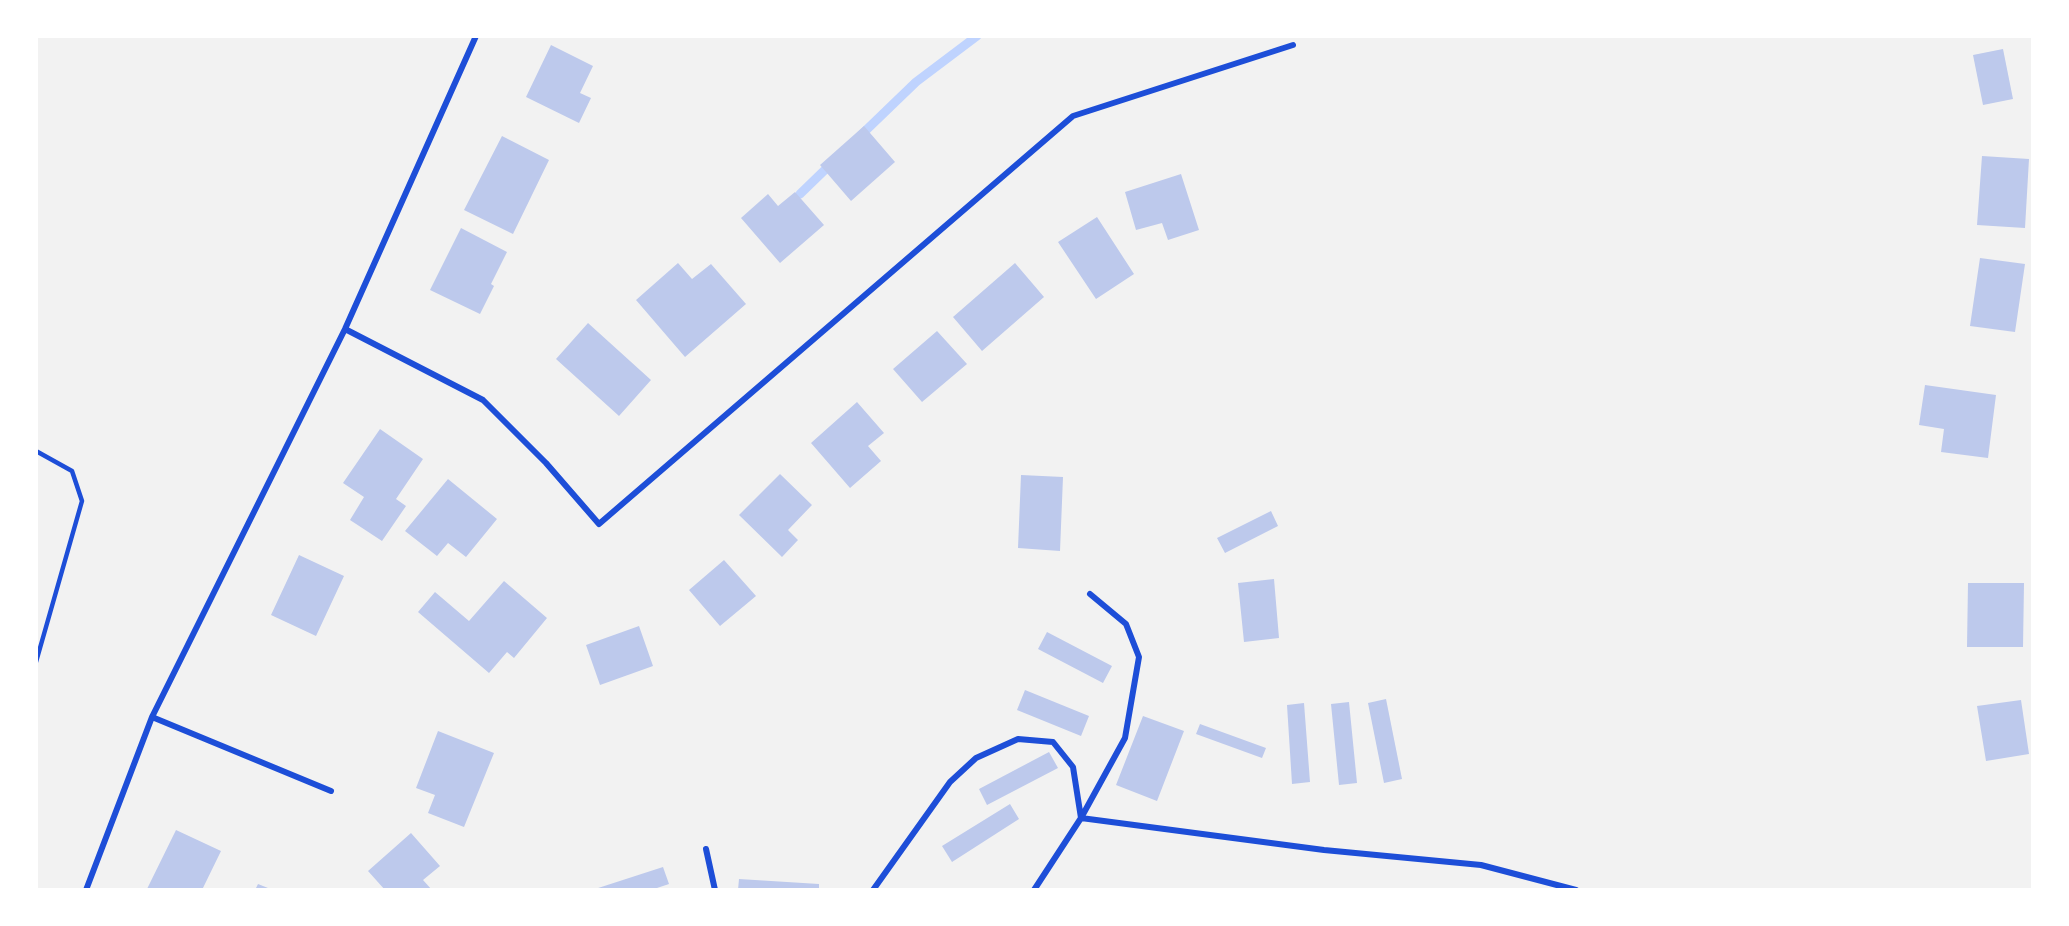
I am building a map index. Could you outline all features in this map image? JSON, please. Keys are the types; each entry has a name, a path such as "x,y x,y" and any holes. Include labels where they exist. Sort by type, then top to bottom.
{"street":[{"path":"86,890 152,717 345,329 476,36"},
{"path":"345,329 483,400 546,463 599,524 1073,116 1293,45"},
{"path":"1034,890 1082,818 1125,738 1139,657 1126,624 1090,594"},
{"path":"152,717 331,791"},
{"path":"873,890 950,782 976,758 1018,739 1053,742 1073,767 1082,818"},
{"path":"1082,818 1324,850 1481,865 1576,890"},
{"path":"706,849 715,890"}],"lane":[{"path":"36,451 72,471 82,501 36,662"}],"building":[{"path":"551,45 593,66 580,93 591,98 579,123 526,97"},
{"path":"2003,49 2013,99 1983,105 1973,55"},
{"path":"864,126 895,162 851,201 820,165"},
{"path":"502,136 549,160 513,234 464,210"},
{"path":"1982,156 2029,159 2025,228 1977,225"},
{"path":"1181,174 1199,230 1168,240 1162,223 1136,230 1125,192"},
{"path":"795,192 824,225 780,263 741,218 768,194 778,206"},
{"path":"1097,217 1134,274 1096,299 1058,242"},
{"path":"461,228 507,252 491,284 494,286 480,314 430,290"},
{"path":"1980,258 2025,264 2015,332 1970,326"},
{"path":"678,263 692,279 711,264 746,304 685,357 636,300"},
{"path":"1015,263 1044,297 982,351 953,317"},
{"path":"588,323 651,380 619,416 556,359"},
{"path":"937,331 967,364 922,402 893,369"},
{"path":"1925,385 1996,395 1988,458 1941,452 1944,429 1919,425"},
{"path":"857,402 884,433 868,446 881,461 850,488 811,443"},
{"path":"380,429 423,459 396,499 406,506 382,541 350,520 364,497 343,483"},
{"path":"780,474 812,505 788,530 798,540 782,557 739,515"},
{"path":"1021,475 1063,477 1060,551 1018,548"},
{"path":"448,479 497,519 466,557 448,543 437,556 405,531"},
{"path":"1271,511 1278,526 1225,553 1217,538"},
{"path":"299,555 344,576 316,636 271,615"},
{"path":"724,560 756,596 720,626 689,590"},
{"path":"1274,579 1279,638 1244,642 1238,583"},
{"path":"504,581 547,618 514,658 507,652 489,673 418,612 435,592 469,621"},
{"path":"1968,583 2024,583 2023,647 1967,647"},
{"path":"639,626 653,666 600,685 586,645"},
{"path":"1047,632 1112,666 1103,683 1038,649"},
{"path":"1025,690 1089,716 1081,736 1017,710"},
{"path":"1386,699 1402,779 1384,783 1368,703"},
{"path":"2021,700 2029,754 1986,761 1977,706"},
{"path":"1349,702 1357,783 1339,785 1331,704"},
{"path":"1304,703 1310,782 1292,784 1287,705"},
{"path":"1143,716 1184,731 1157,801 1116,785"},
{"path":"1200,724 1266,748 1262,758 1196,734"},
{"path":"438,731 494,753 464,827 428,813 435,795 416,788"},
{"path":"1049,752 1058,768 987,805 979,789"},
{"path":"1010,804 1019,819 952,862 942,846"},
{"path":"176,830 221,851 202,890 149,890 147,889"},
{"path":"411,833 440,866 423,880 432,890 385,890 368,871"},
{"path":"663,867 669,884 651,890 592,890"},
{"path":"739,879 819,884 819,890 738,890"},
{"path":"258,884 273,890 255,890"}],"waterway":[{"path":"860,136 916,82 977,36"},
{"path":"800,194 833,162"}]}
